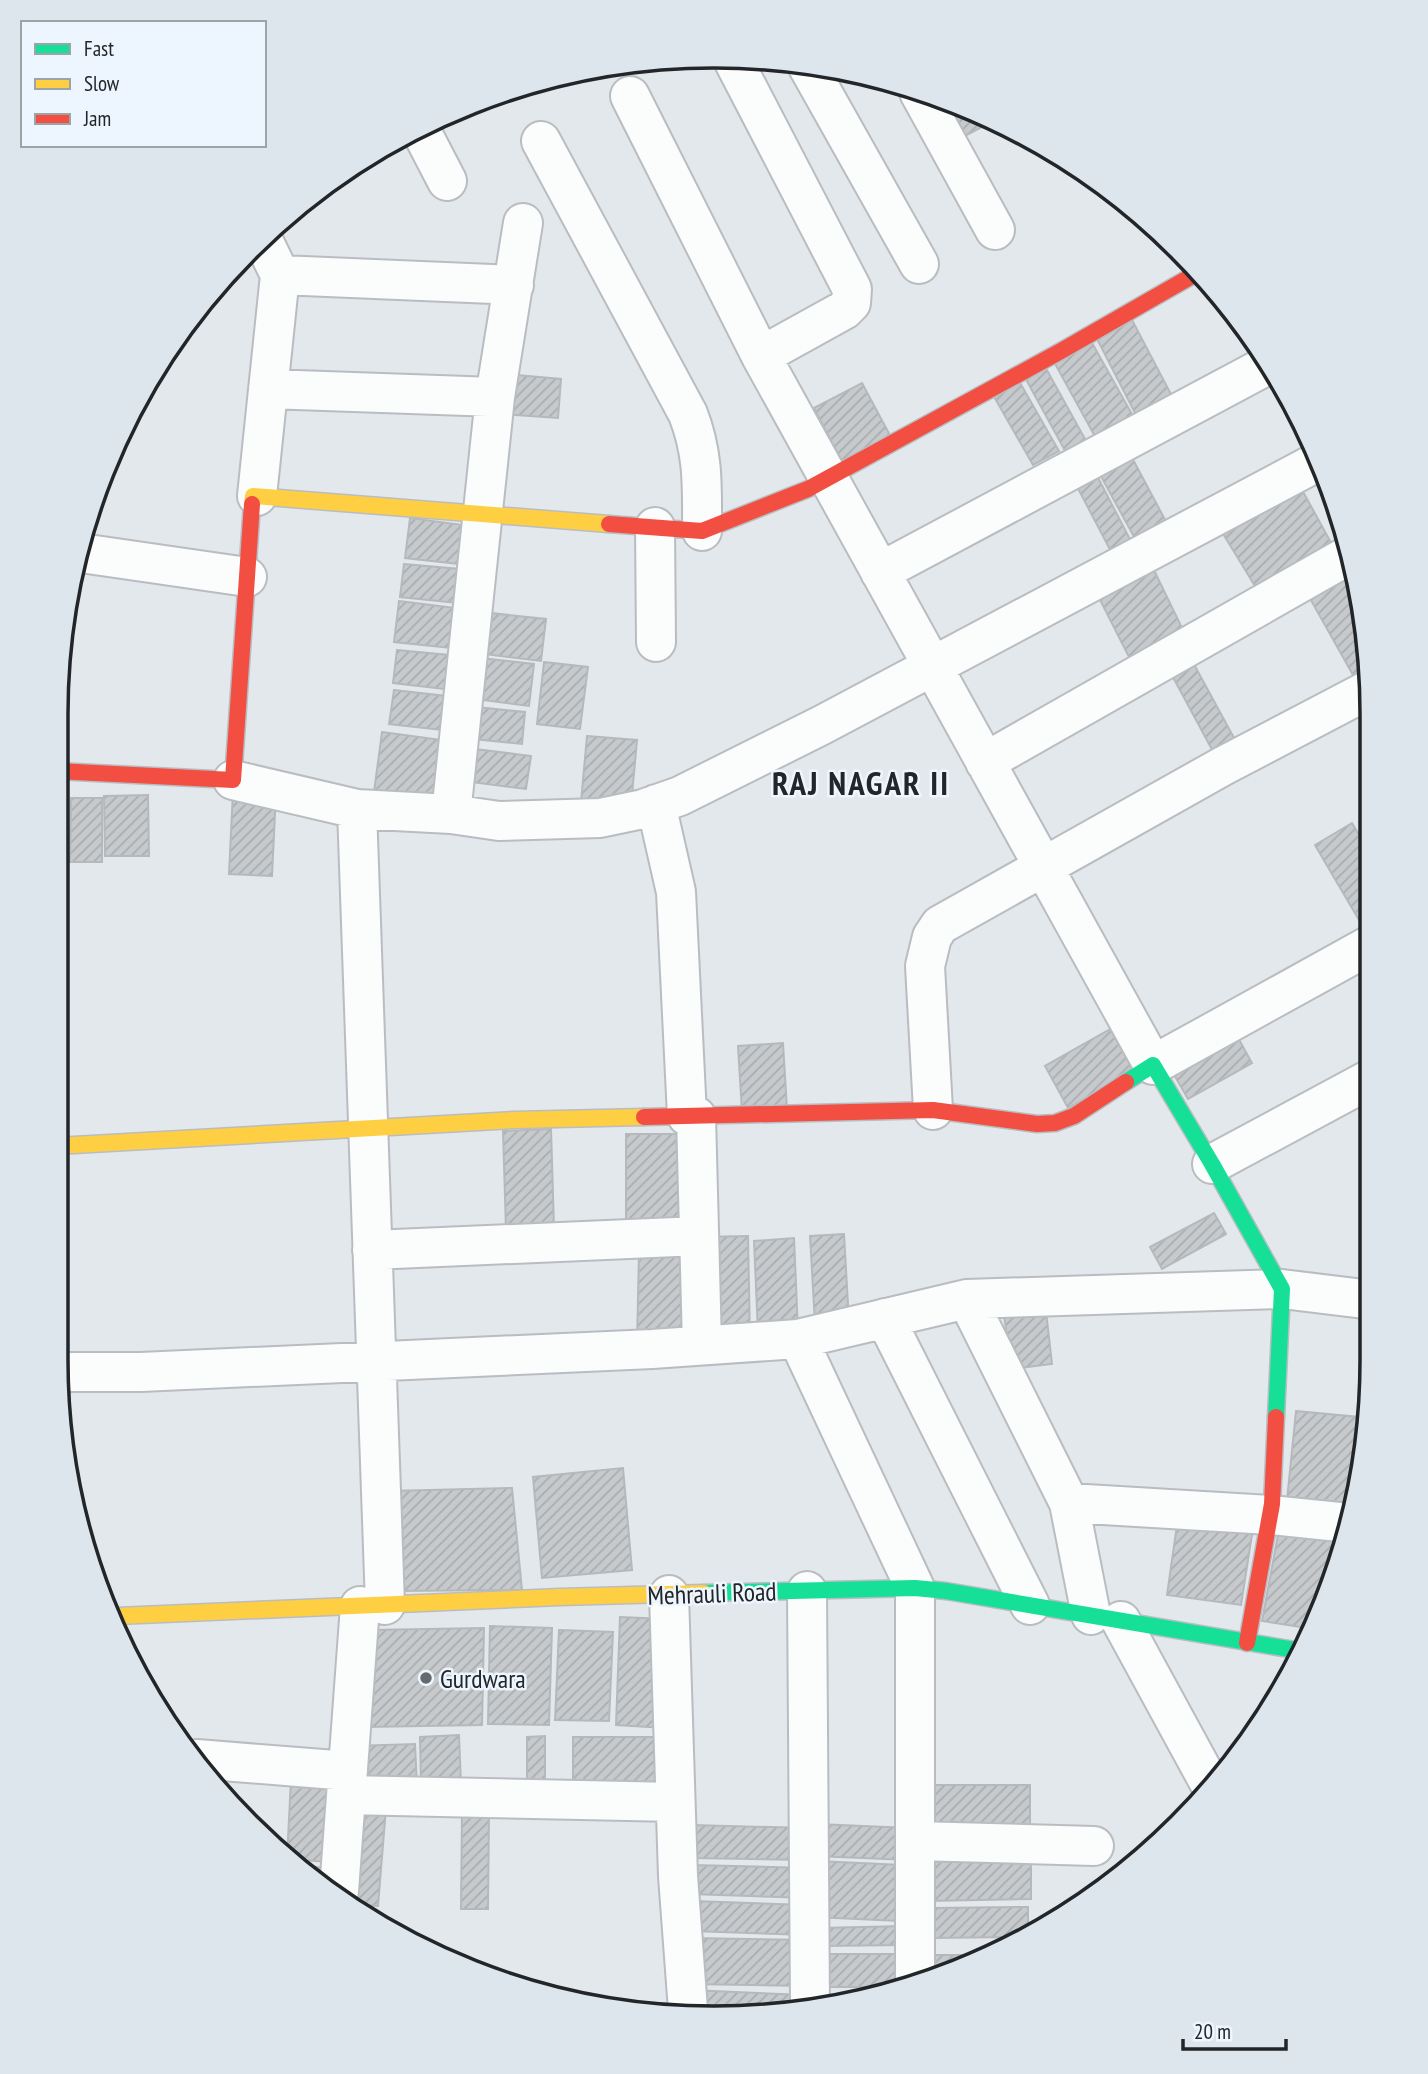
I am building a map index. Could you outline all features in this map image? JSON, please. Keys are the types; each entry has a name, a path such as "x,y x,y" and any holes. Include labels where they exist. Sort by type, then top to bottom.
{"street":[{"path":"738,69 852,289 850,303 844,310 761,356"},
{"path":"814,77 919,264"},
{"path":"630,96 761,356 1153,1065 1282,1289 1272,1504 1247,1643"},
{"path":"926,104 995,230"},
{"path":"424,137 447,181"},
{"path":"541,141 688,414 696,434 702,464 702,531"},
{"path":"450,814 495,397 523,223"},
{"path":"257,496 280,275 267,248"},
{"path":"280,275 514,285"},
{"path":"233,780 253,496 702,531 807,489 1061,351 1190,277"},
{"path":"880,572 1260,369"},
{"path":"268,388 495,397"},
{"path":"68,772 233,780 357,809 450,814 499,821 600,818 643,809 680,796 822,725 1310,466"},
{"path":"655,527 656,642"},
{"path":"88,554 247,577"},
{"path":"985,762 1341,560"},
{"path":"933,1110 925,966 932,937 940,925 1223,766 1359,695"},
{"path":"656,804 676,892 699,1236 702,1345"},
{"path":"339,1886 347,1783 372,1606 375,1361 357,809"},
{"path":"68,1145 514,1120 933,1110 1037,1124 1055,1123 1074,1116 1153,1065 1360,951"},
{"path":"1212,1164 1360,1084"},
{"path":"372,1250 699,1236"},
{"path":"69,1372 141,1372 798,1339 967,1299 1282,1289 1360,1296"},
{"path":"967,1299 1069,1503 1106,1618 1206,1778"},
{"path":"885,1318 1030,1605"},
{"path":"798,1339 915,1588 915,1973"},
{"path":"1069,1503 1339,1522"},
{"name":"Mehrauli Road","path":"121,1616 915,1588 1291,1650"},
{"path":"807,1591 810,1998"},
{"path":"669,1595 678,1875 688,2005"},
{"path":"208,1761 347,1783 676,1802"},
{"path":"916,1841 1094,1846"}],"building":[{"path":"933,107 982,127 952,143"},
{"path":"1132,320 1173,398 1137,417 1097,339"},
{"path":"1091,341 1134,418 1097,440 1054,362"},
{"path":"1043,363 1090,448 1069,458 1023,374"},
{"path":"506,374 561,379 558,418 502,414"},
{"path":"1019,381 1059,451 1033,465 993,395"},
{"path":"862,383 892,439 843,464 814,408"},
{"path":"1129,452 1170,529 1139,546 1097,469"},
{"path":"1093,468 1136,551 1116,561 1073,479"},
{"path":"1301,488 1334,548 1258,591 1222,532"},
{"path":"410,518 463,525 458,564 405,558"},
{"path":"1150,562 1184,632 1131,661 1096,592"},
{"path":"404,564 460,569 457,603 400,597"},
{"path":"1344,575 1354,630 1359,684 1358,684 1308,595"},
{"path":"399,601 456,608 451,648 394,642"},
{"path":"481,612 546,619 541,661 476,653"},
{"path":"397,650 449,655 444,689 393,683"},
{"path":"471,657 534,664 529,706 467,698"},
{"path":"1190,657 1239,747 1217,759 1168,668"},
{"path":"544,662 588,667 580,729 537,724"},
{"path":"394,690 446,696 442,730 389,724"},
{"path":"467,706 525,712 522,744 464,738"},
{"path":"382,732 442,740 433,800 374,792"},
{"path":"587,736 637,740 631,806 581,802"},
{"path":"467,748 531,756 526,789 463,781"},
{"path":"233,791 276,793 272,876 229,874"},
{"path":"148,795 149,856 105,856 104,796"},
{"path":"71,798 102,798 102,862 70,862"},
{"path":"1352,823 1360,837 1360,922 1315,845"},
{"path":"1231,1025 1252,1063 1188,1099 1166,1061"},
{"path":"1112,1028 1136,1070 1068,1108 1045,1066"},
{"path":"783,1043 787,1109 742,1112 738,1046"},
{"path":"551,1129 554,1228 506,1230 503,1131"},
{"path":"626,1134 680,1134 680,1224 626,1225"},
{"path":"1214,1213 1226,1234 1162,1269 1150,1247"},
{"path":"844,1234 849,1322 815,1324 810,1236"},
{"path":"748,1236 750,1338 704,1339 701,1237"},
{"path":"794,1238 798,1331 758,1333 754,1241"},
{"path":"639,1253 687,1254 688,1343 637,1343"},
{"path":"1045,1302 1052,1364 1011,1369 1003,1307"},
{"path":"1296,1411 1357,1417 1341,1515 1286,1510"},
{"path":"623,1468 632,1570 542,1578 533,1477"},
{"path":"512,1488 522,1590 395,1591 389,1491"},
{"path":"1178,1518 1253,1528 1241,1605 1167,1595"},
{"path":"1281,1519 1338,1528 1302,1627 1262,1621"},
{"path":"620,1617 666,1619 665,1728 616,1725"},
{"path":"490,1626 552,1628 549,1725 488,1724"},
{"name":"Gurdwara","path":"484,1628 482,1725 367,1727 370,1630"},
{"path":"559,1630 613,1632 609,1721 555,1720"},
{"path":"459,1735 461,1784 421,1786 420,1737"},
{"path":"545,1736 545,1788 527,1789 527,1737"},
{"path":"573,1737 667,1737 667,1788 573,1788"},
{"path":"415,1744 417,1786 356,1788 354,1746"},
{"path":"291,1779 334,1781 329,1862 306,1860 288,1846"},
{"path":"929,1785 1030,1785 1030,1825 929,1826"},
{"path":"354,1805 386,1808 378,1906 369,1905 346,1891"},
{"path":"462,1811 489,1812 488,1909 461,1909"},
{"path":"817,1824 909,1828 908,1860 815,1856"},
{"path":"692,1825 807,1828 806,1860 691,1858"},
{"path":"1031,1848 1031,1899 928,1901 928,1850"},
{"path":"817,1861 902,1865 899,1921 814,1917"},
{"path":"692,1865 808,1868 807,1898 691,1894"},
{"path":"314,1867 332,1869 331,1879"},
{"path":"693,1901 806,1905 805,1935 691,1931"},
{"path":"1028,1907 1028,1924 1003,1937 931,1938 931,1908"},
{"path":"904,1926 904,1945 821,1946 820,1928"},
{"path":"691,1938 809,1940 808,1986 690,1984"},
{"path":"819,1954 904,1954 903,1977 867,1987 819,1987"},
{"path":"923,1955 965,1955 961,1957 923,1971"},
{"path":"690,1990 805,1995 805,1999 756,2004 689,2005"}],"traffic: fast":[{"path":"1126,1082 1153,1065 1282,1289 1276,1417"},
{"path":"704,1593 915,1588 1291,1649"}],"traffic: slow":[{"path":"252,504 253,496 609,524"},
{"path":"68,1145 514,1120 644,1117"},
{"path":"121,1616 704,1593"}],"traffic: jam":[{"path":"609,524 702,531 808,489 1190,277"},
{"path":"68,772 233,780 252,504"},
{"path":"644,1117 933,1110 1037,1124 1055,1123 1074,1116 1126,1082"},
{"path":"1247,1643 1272,1504 1276,1417"}],"place":[{"name":"Gurdwara","path":"426,1678"}],"district":[{"name":"RAJ NAGAR II","path":"861,782"}]}
